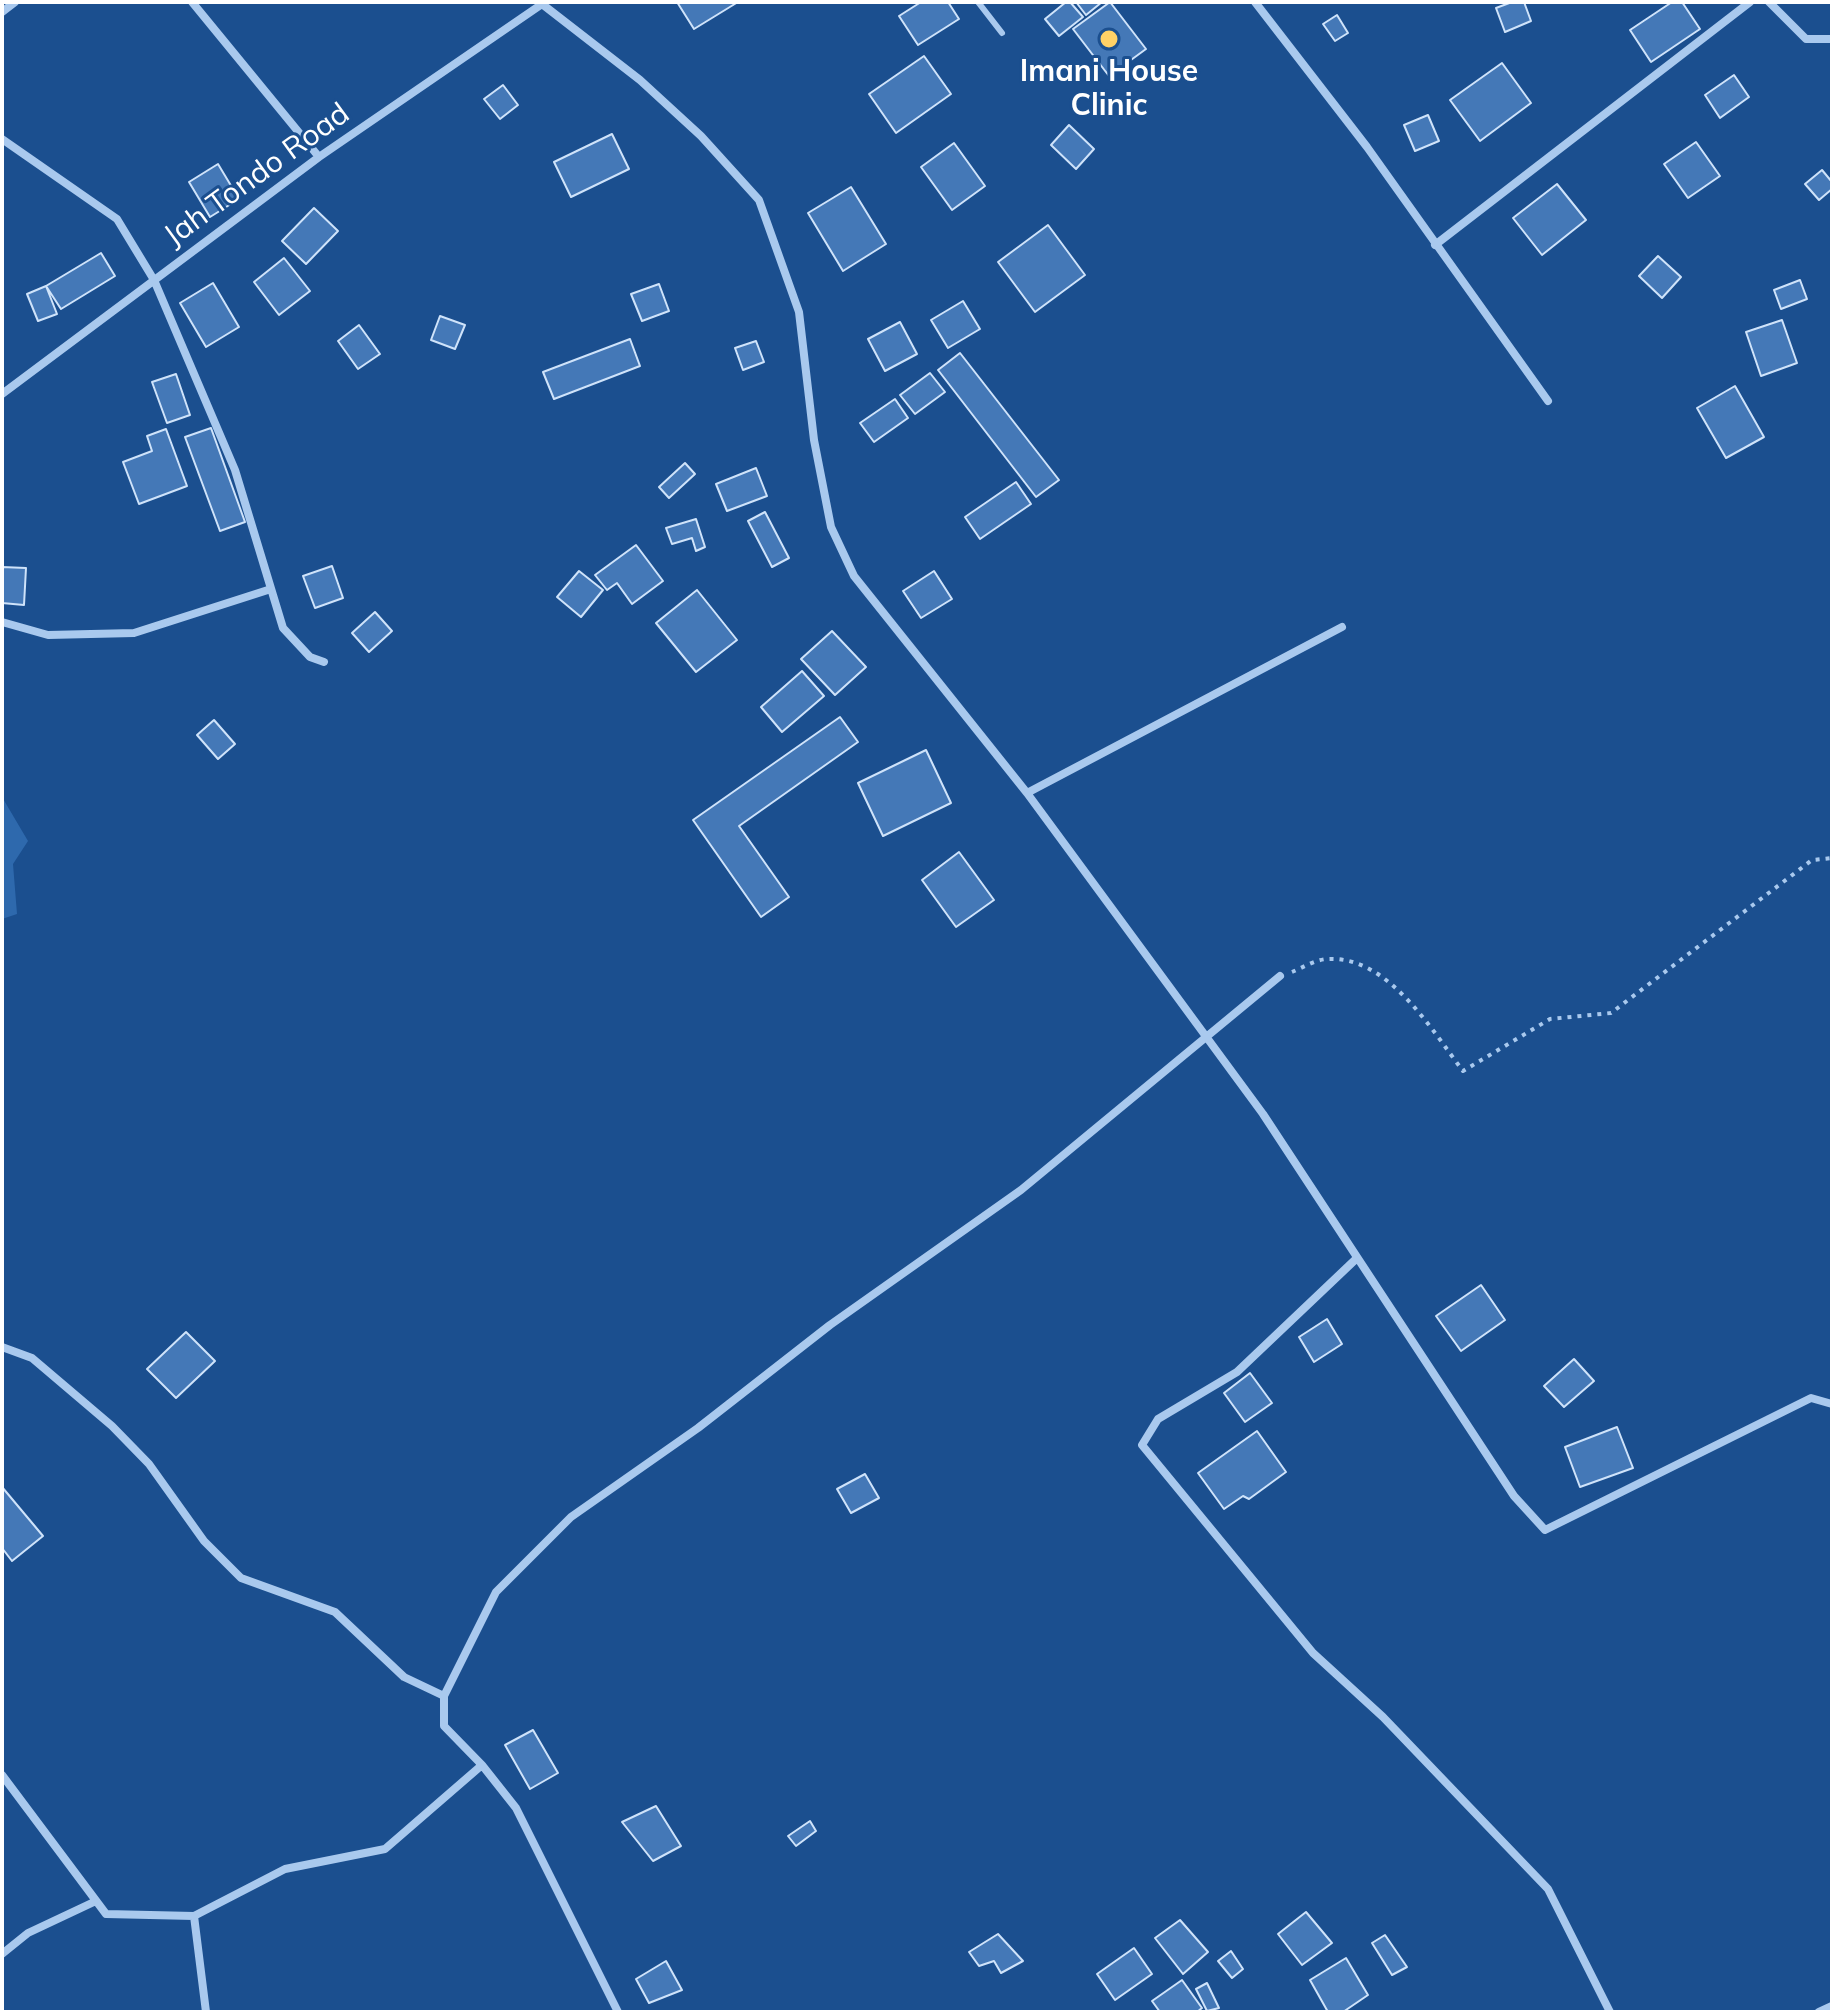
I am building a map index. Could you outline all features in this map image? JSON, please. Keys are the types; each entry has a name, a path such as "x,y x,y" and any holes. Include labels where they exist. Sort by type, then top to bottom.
{"street":[{"path":"2,12 15,2"},
{"path":"192,2 319,157"},
{"path":"1255,2 1367,147 1548,401"},
{"path":"1435,245 1750,2"},
{"path":"1769,2 1806,39 1832,39"},
{"path":"543,3 640,80 701,136 759,200 799,312 814,440 831,527 854,576 1027,793 1263,1114 1514,1496 1545,1530 1811,1398 1832,1404"},
{"name":"Jah Tondo Road","path":"2,394 319,157 543,3"},
{"path":"2,139 117,219 154,280 235,470 283,628 310,657 324,662"},
{"path":"2,622 48,635 134,633 271,589"},
{"path":"1027,793 1342,627"},
{"path":"618,2012 516,1808 482,1765 444,1726 444,1696 496,1592 571,1517 698,1428 830,1325 1021,1190 1280,976"},
{"path":"1357,1258 1237,1372 1158,1419 1142,1445 1313,1653 1383,1717 1548,1889 1610,2012"},
{"path":"2,1347 32,1358 112,1426 149,1464 204,1541 241,1578 335,1612 404,1677 444,1696"},
{"path":"2,1775 106,1914 194,1916 285,1869 385,1849 482,1765"},
{"path":"2,1954 28,1933 96,1901"},
{"path":"194,1916 206,2012"},
{"path":"1819,2012 1832,2006"}],"lane":[{"path":"978,2 1002,33"}],"path":[{"path":"1280,976 1327,959 1369,966 1411,1002 1463,1071 1550,1019 1611,1013 1812,860 1832,858"}],"shaded area":[{"path":"2,797 28,841 13,864 17,914 2,919"}],"building":[{"path":"677,2 738,2 694,29"},
{"path":"921,2 948,2 959,19 918,45 899,16"},
{"path":"1070,2 1083,17 1059,36 1045,19"},
{"path":"1076,2 1102,2 1086,15"},
{"name":"Imani House Clinic","path":"1110,2 1146,49 1109,76 1073,29"},
{"path":"1512,2 1524,2 1531,21 1505,32 1496,8"},
{"path":"1672,2 1682,2 1700,29 1651,62 1630,30"},
{"path":"1337,15 1348,33 1335,41 1323,24"},
{"path":"924,56 951,94 896,133 869,94"},
{"path":"1502,63 1531,103 1480,141 1450,100"},
{"path":"1734,75 1749,97 1720,118 1705,95"},
{"path":"503,85 518,105 500,119 484,99"},
{"path":"1428,115 1439,141 1415,151 1404,125"},
{"path":"1069,125 1094,149 1076,169 1051,145"},
{"path":"612,134 629,169 571,197 554,162"},
{"path":"1696,142 1720,176 1688,198 1664,164"},
{"path":"954,143 985,186 952,210 921,167"},
{"path":"218,164 239,199 210,217 189,182"},
{"path":"1822,170 1832,182 1832,189 1819,200 1805,184"},
{"path":"1557,184 1586,220 1542,255 1513,218"},
{"path":"851,187 886,244 843,271 808,213"},
{"path":"314,208 338,231 306,264 282,241"},
{"path":"1048,225 1085,275 1035,312 998,262"},
{"path":"101,253 115,276 61,309 46,286"},
{"path":"1658,256 1681,277 1662,298 1639,276"},
{"path":"284,258 310,291 279,315 254,282"},
{"path":"1800,280 1807,299 1781,309 1774,290"},
{"path":"213,283 239,327 206,347 180,303"},
{"path":"659,284 669,311 642,321 631,294"},
{"path":"46,286 57,314 38,321 27,294"},
{"path":"963,301 980,329 948,348 931,320"},
{"path":"440,316 465,325 455,349 431,340"},
{"path":"1782,320 1797,363 1761,376 1746,332"},
{"path":"900,322 917,354 885,371 868,339"},
{"path":"359,325 380,354 358,369 338,341"},
{"path":"630,339 640,366 554,399 543,372"},
{"path":"756,341 764,362 743,370 735,348"},
{"path":"960,353 1059,480 1036,497 938,370"},
{"path":"930,373 945,392 915,414 900,395"},
{"path":"176,374 190,415 167,423 152,382"},
{"path":"1735,386 1764,437 1726,458 1697,408"},
{"path":"895,399 908,418 874,442 860,423"},
{"path":"211,428 245,522 220,531 185,437"},
{"path":"166,429 187,486 139,504 123,462 152,451 147,436"},
{"path":"685,463 695,474 669,498 659,487"},
{"path":"756,468 767,496 727,511 716,484"},
{"path":"1016,482 1031,504 980,539 965,517"},
{"path":"765,512 789,558 772,567 748,521"},
{"path":"696,519 705,547 696,551 692,538 672,544 666,528"},
{"path":"636,545 663,581 632,604 617,583 607,590 595,575"},
{"path":"332,566 343,598 315,608 303,576"},
{"path":"2,567 26,568 24,605 2,603"},
{"path":"579,571 603,590 581,617 557,597"},
{"path":"934,571 952,599 921,618 903,591"},
{"path":"697,590 737,640 696,672 656,623"},
{"path":"375,612 392,631 369,652 352,633"},
{"path":"832,631 866,667 835,695 801,659"},
{"path":"802,671 824,696 782,732 761,707"},
{"path":"840,717 858,742 739,826 789,897 761,917 693,820"},
{"path":"214,720 235,744 218,759 197,735"},
{"path":"926,750 951,803 883,836 858,783"},
{"path":"959,852 994,900 956,927 922,880"},
{"path":"1481,1285 1505,1320 1461,1351 1436,1316"},
{"path":"1327,1319 1342,1344 1314,1362 1299,1337"},
{"path":"186,1332 215,1361 176,1398 147,1369"},
{"path":"1574,1359 1594,1381 1564,1407 1544,1386"},
{"path":"1250,1373 1272,1403 1245,1422 1224,1393"},
{"path":"1617,1427 1633,1468 1580,1487 1565,1447"},
{"path":"1257,1431 1286,1472 1249,1499 1243,1496 1224,1509 1198,1473"},
{"path":"865,1474 879,1498 851,1513 837,1489"},
{"path":"2,1487 43,1536 12,1561 2,1548"},
{"path":"533,1730 558,1773 530,1789 505,1745"},
{"path":"656,1806 681,1846 653,1861 622,1822"},
{"path":"810,1821 816,1831 796,1846 788,1836"},
{"path":"1306,1912 1332,1943 1302,1965 1278,1934"},
{"path":"1180,1920 1208,1952 1183,1974 1155,1938"},
{"path":"998,1934 1023,1961 1001,1973 994,1961 979,1966 969,1952"},
{"path":"1385,1935 1407,1967 1392,1975 1372,1943"},
{"path":"1134,1948 1152,1974 1115,2000 1097,1974"},
{"path":"1231,1951 1243,1969 1232,1978 1218,1961"},
{"path":"1346,1958 1368,1995 1343,2012 1328,2012 1310,1980"},
{"path":"666,1961 682,1990 649,2003 636,1979"},
{"path":"1182,1980 1202,2008 1197,2012 1160,2012 1152,2001"},
{"path":"1207,1983 1219,2008 1207,2011 1196,1989"}],"place":[{"name":"Imani House Clinic","path":"1109,39"}]}
